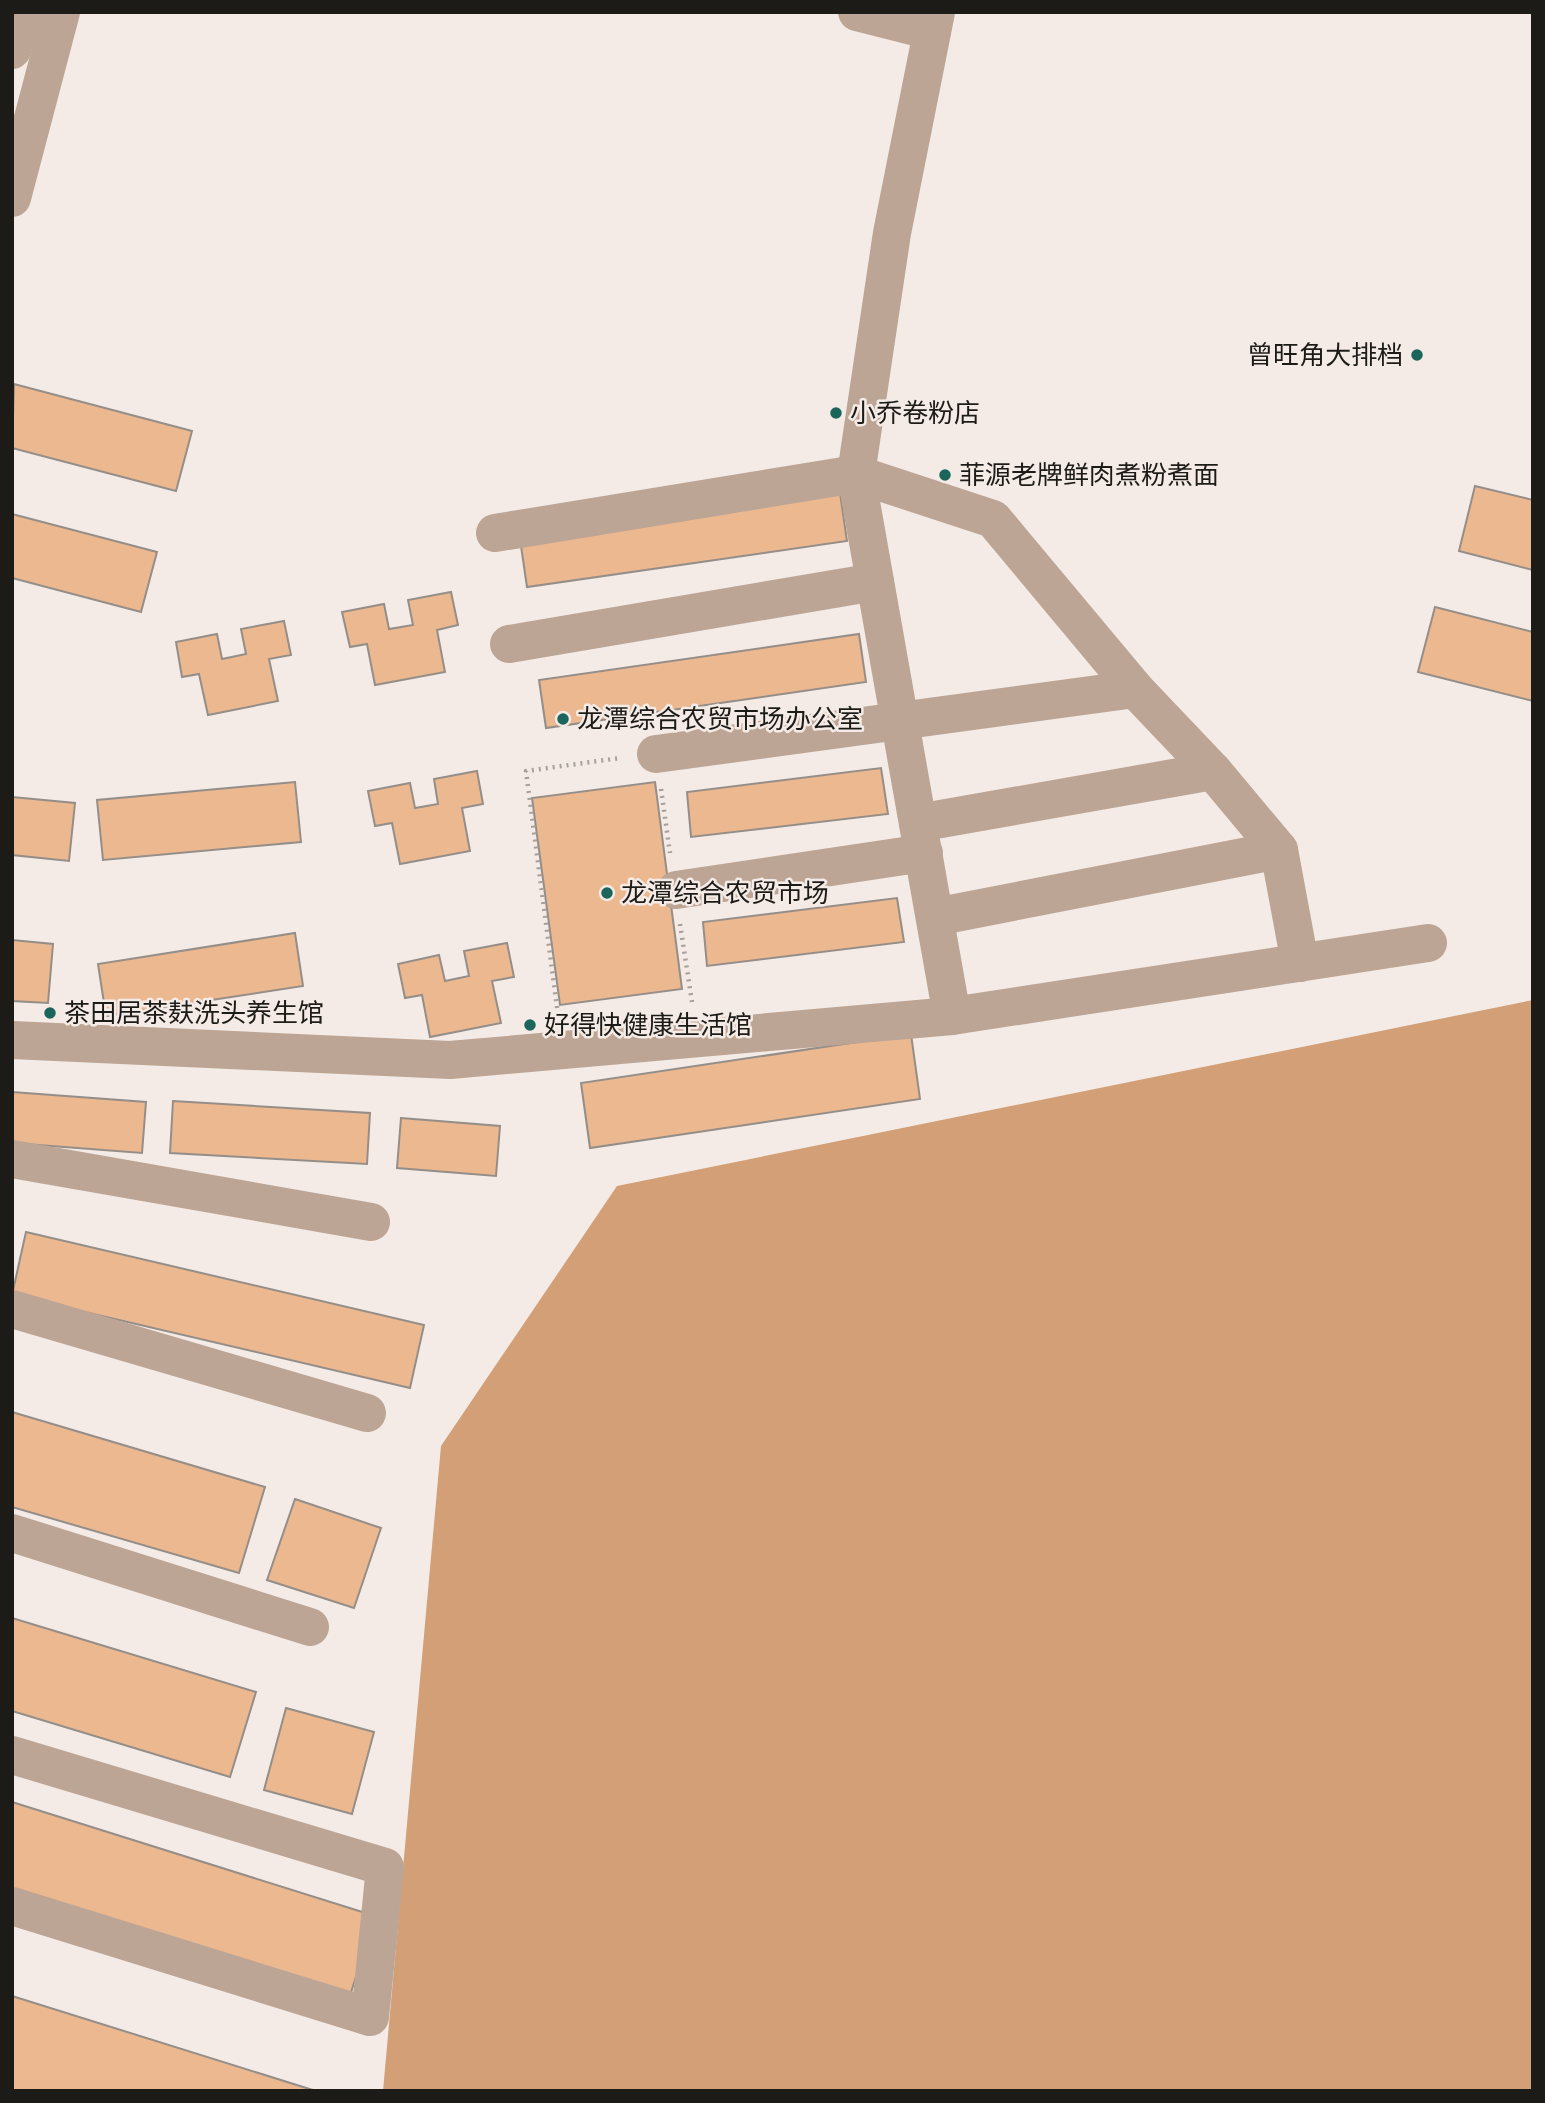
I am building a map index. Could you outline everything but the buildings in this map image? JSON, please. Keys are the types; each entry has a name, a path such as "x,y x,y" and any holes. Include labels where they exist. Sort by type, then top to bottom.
{"street":[{"path":"12,51 23,12"},
{"path":"12,198 61,12"},
{"path":"857,12 934,22 892,233 856,474 952,1016"},
{"path":"495,533 856,474 993,519 1135,689 1213,771 1279,850 1300,963"},
{"path":"509,644 875,582"},
{"path":"656,754 1135,689"},
{"path":"676,890 921,838 1213,771"},
{"path":"935,917 1279,850"},
{"path":"12,1040 450,1060 952,1016 1428,943"},
{"path":"12,1159 371,1222"},
{"path":"12,1309 367,1413"},
{"path":"12,1533 310,1627"},
{"path":"12,1755 385,1867 369,2017 12,1906"}],"path":[{"path":"562,1050 526,771 656,754"}],"shaded area":[{"path":"1533,1000 1533,2091 383,2091 441,1446 617,1186"}],"place":[{"name":"曾旺角大排档","path":"1417,355"},
{"name":"小乔卷粉店","path":"836,413"},
{"name":"菲源老牌鲜肉煮粉煮面","path":"945,475"},
{"name":"龙潭综合农贸市场办公室","path":"563,719"},
{"name":"龙潭综合农贸市场","path":"607,893"},
{"name":"茶田居茶麸洗头养生馆","path":"50,1013"},
{"name":"好得快健康生活馆","path":"530,1025"}]}
